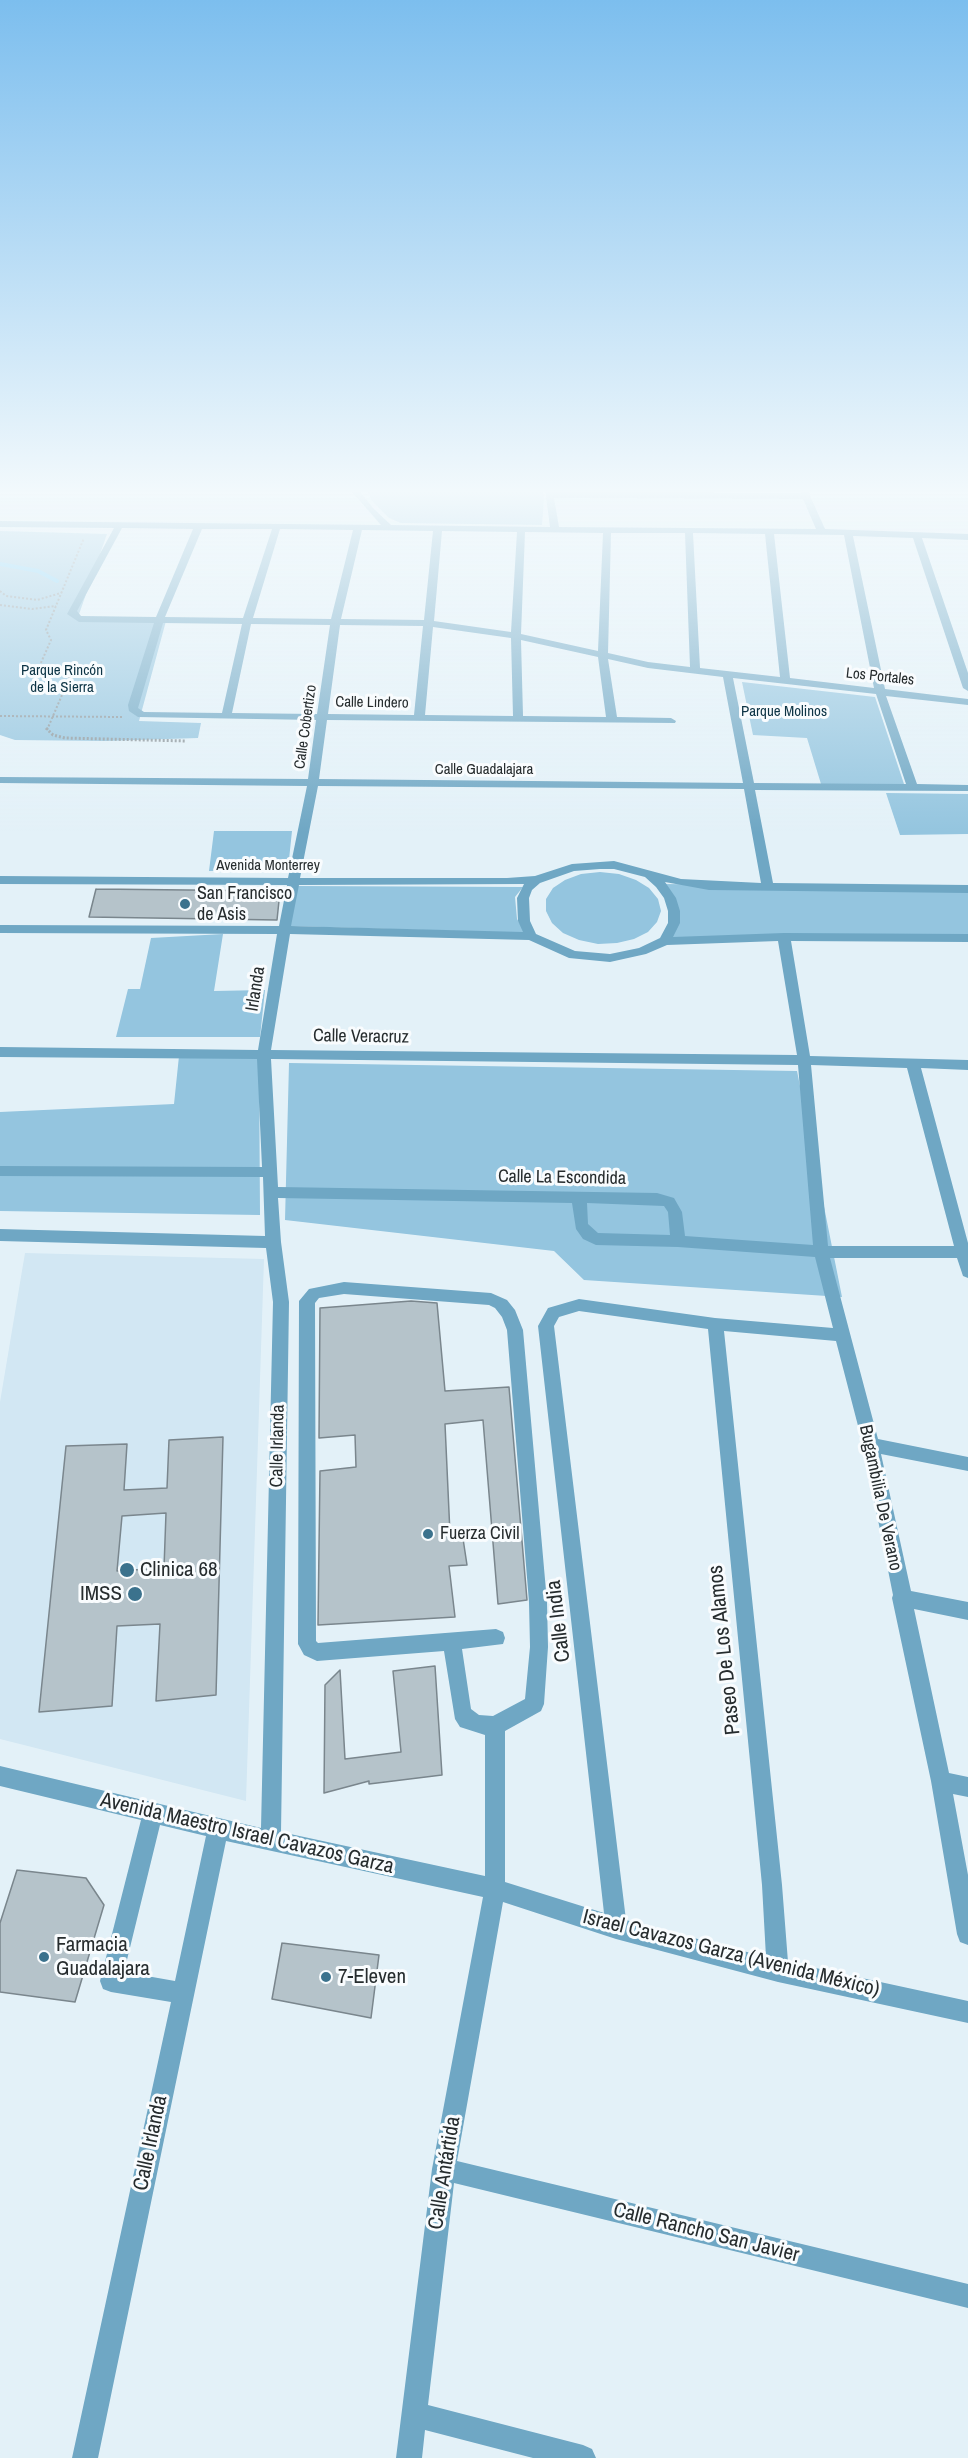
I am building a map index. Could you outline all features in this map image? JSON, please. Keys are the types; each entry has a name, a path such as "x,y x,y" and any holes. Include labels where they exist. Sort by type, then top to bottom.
{"street":[{"path":"135,711 159,621 166,604"},
{"path":"226,717 252,604"},
{"name":"Calle Cobertizo","path":"284,930 313,784 335,623 340,604"},
{"path":"419,719 429,604"},
{"path":"518,604 518,720"},
{"path":"605,604 603,657 612,721"},
{"path":"692,604 695,672"},
{"path":"777,604 785,681"},
{"path":"862,604 880,692 912,788"},
{"path":"940,604 968,688"},
{"name":"Los Portales","path":"75,605 72,611 75,617 86,620 427,623 516,636 603,657 695,672 968,702"},
{"path":"728,676 751,787 768,887"},
{"name":"Calle Lindero","path":"135,711 151,716 671,721"},
{"name":"Calle Guadalajara","path":"0,780 968,788"},
{"name":"Avenida Monterrey","path":"0,880 482,883 536,880 551,873 588,865 614,865 681,883 709,886 968,889"},
{"path":"649,875 660,884 670,898 674,911 674,923 665,941"},
{"path":"531,936 524,921 523,898 527,888 536,880"},
{"path":"0,929 284,930 531,936 573,955 592,957 626,955 665,941 784,937 968,938"},
{"name":"Irlanda","path":"264,1054 284,930"},
{"name":"Bugambilia De Verano","path":"784,937 804,1060 821,1252 840,1335 871,1445 901,1598 941,1781 968,1934"},
{"name":"Calle Veracruz","path":"0,1052 721,1058 968,1065"},
{"name":"Calle Irlanda","path":"264,1054 273,1242 280,1302 271,1839"},
{"path":"913,1064 968,1272"},
{"path":"0,1170 270,1172"},
{"name":"Calle La Escondida","path":"271,1192 657,1199 669,1202 675,1212 678,1241"},
{"path":"579,1198 581,1225 588,1235 596,1239 678,1241 821,1252 964,1251"},
{"path":"0,1235 273,1242"},
{"path":"452,1642 464,1717 479,1725 495,1726 534,1704 539,1647 538,1602 515,1330 509,1314 501,1304 491,1299 344,1288 315,1293 307,1301 307,1644 317,1652 496,1638"},
{"name":"Calle India","path":"616,1928 546,1326 554,1312 568,1306 584,1305 715,1324"},
{"path":"715,1324 840,1335"},
{"name":"Paseo De Los Alamos","path":"715,1324 772,1885 778,1971"},
{"path":"871,1445 968,1464"},
{"path":"901,1598 968,1611"},
{"name":"Calle Antártida","path":"409,2458 444,2169 495,1890 495,1726"},
{"name":"Avenida Maestro Israel Cavazos Garza","path":"0,1776 218,1829 495,1890"},
{"path":"941,1781 968,1786"},
{"path":"153,1813 111,1981 183,1993"},
{"name":"Calle Irlanda","path":"85,2458 218,1829"},
{"name":"Israel Cavazos Garza (Avenida México)","path":"495,1890 616,1928 778,1971 968,2012"},
{"name":"Calle Rancho San Javier","path":"444,2169 968,2296"},
{"path":"413,2414 583,2458"}],"path":[{"path":"0,605 32,609 75,605"},
{"path":"56,606 46,630 51,640 36,674 71,674 45,729 53,735 65,738 186,741"},
{"path":"0,716 121,717 135,711"}],"shaded area":[{"name":"Clinica 68","path":"25,1253 264,1259 246,1801 0,1739 0,1402"}],"green space":[{"name":"Parque Rincón de la Sierra","path":"0,604 83,604 77,620 166,621 139,721 201,723 198,738 105,741 15,740 0,735"},
{"name":"Parque Molinos","path":"742,682 875,697 904,784 821,784 807,738 753,735"},
{"path":"886,793 968,794 968,834 900,835"},
{"path":"214,831 292,831 288,869 209,871"},
{"path":"600,872 619,874 636,880 649,888 658,899 661,911 657,922 648,932 634,939 598,944 579,940 563,933 552,923 546,911 546,899 553,888 581,874"},
{"path":"660,884 968,887 968,940 665,941 674,911"},
{"path":"298,886 523,887 515,897 517,919 525,933 290,926"},
{"path":"223,934 214,991 265,990 260,1037 116,1037 128,989 140,989 151,938"},
{"path":"259,1055 260,1215 0,1211 0,1112 174,1104 179,1056"},
{"path":"289,1063 797,1071 842,1297 584,1280 554,1251 285,1220"}],"building":[{"name":"San Francisco de Asis","path":"96,889 280,891 277,920 89,917"},
{"path":"411,1301 437,1303 445,1391 509,1387 527,1600 498,1604 483,1420 445,1424 450,1534 462,1532 467,1565 449,1566 455,1617 318,1625 320,1471 356,1467 355,1435 319,1438 320,1308"},
{"path":"223,1437 216,1695 156,1701 160,1624 117,1626 112,1706 39,1712 66,1446 127,1444 124,1490 167,1488 169,1440","holes":["166,1513 164,1568 117,1571 122,1516"]},
{"path":"435,1666 442,1775 369,1784 369,1781 324,1793 325,1685 340,1670 345,1759 401,1752 393,1671"},
{"name":"Farmacia Guadalajara","path":"17,1870 86,1878 104,1905 75,2002 0,1992 0,1923"},
{"name":"7-Eleven","path":"282,1943 379,1955 371,2018 272,1999"}],"place":[{"name":"San Francisco de Asis","path":"185,904"},
{"name":"Fuerza Civil","path":"428,1534"},
{"name":"Clinica 68","path":"127,1570"},
{"name":"IMSS","path":"135,1594"},
{"name":"Farmacia Guadalajara","path":"44,1957"},
{"name":"7-Eleven","path":"326,1977"}]}
